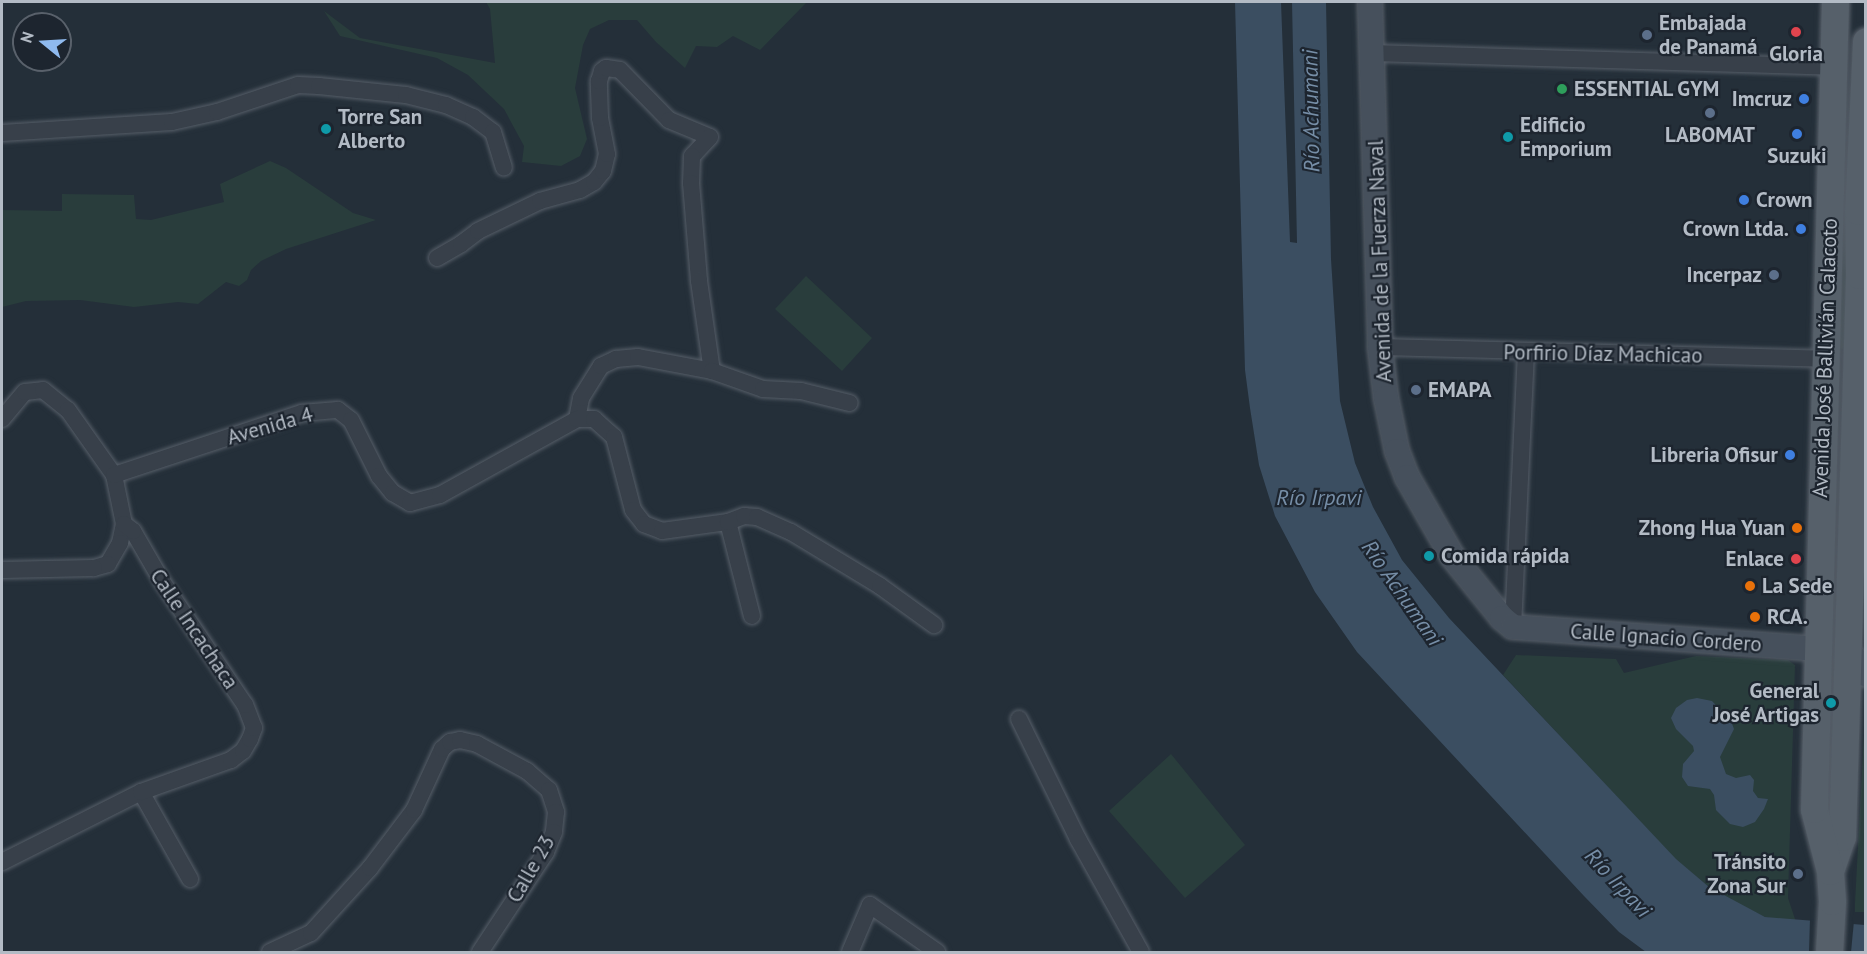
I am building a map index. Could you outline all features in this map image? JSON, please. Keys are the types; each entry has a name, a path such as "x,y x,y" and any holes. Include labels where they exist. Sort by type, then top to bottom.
{"main road":[{"name":"Avenida de la Fuerza Naval","path":"1370,2 1380,347 1390,426 1407,477 1452,556 1513,627"},
{"name":"Avenida José Ballivián Calacoto","path":"1830,871 1814,808 1835,2"},
{"name":"Avenida José Ballivián Calacoto","path":"1830,871 1842,837 1857,651 1861,359 1858,211 1866,41"},
{"path":"1833,67 1865,68"},
{"path":"1826,359 1861,359"},
{"name":"Calle Ignacio Cordero","path":"1513,627 1818,649"},
{"path":"1818,649 1857,651 1866,674"},
{"path":"1829,952 1832,901 1830,871"}],"street":[{"path":"1372,53 1833,67"},
{"path":"437,258 478,231 540,201 580,190 594,182 603,171 607,154 600,118 599,81 602,71 606,68 620,70 669,120 710,137 692,156 691,183 699,281 712,371"},
{"path":"2,133 172,122 217,112 298,85 319,86 406,95 455,109 473,117 493,132 504,167"},
{"name":"Porfirio Díaz Machicao","path":"1380,347 1526,353 1826,359"},
{"path":"1513,627 1526,353"},
{"path":"850,403 801,391 763,389 712,371 638,357 616,359 601,366 581,398 577,418 594,419 614,437 633,510 644,524 662,531 728,522 744,516 757,517 791,532 880,586 934,625"},
{"path":"2,419 25,392 43,390 68,410 114,475 124,524 115,557 108,564 94,568 2,570"},
{"name":"Avenida 4","path":"114,475 302,413 338,410 351,420 379,476 393,493 410,503 440,495 577,418"},
{"path":"728,522 752,616"},
{"name":"Calle Incachaca","path":"124,524 133,531 158,575 245,705 254,728 243,751 231,760 141,792"},
{"path":"1019,719 1078,839 1141,952"},
{"name":"Calle 23","path":"270,952 311,933 370,868 414,810 442,749 450,742 460,740 477,744 527,771 549,790 556,812 555,832 546,852 480,952"},
{"path":"2,862 141,792 190,879"},
{"path":"849,952 870,905 937,952"}],"green space":[{"path":"486,2 807,2 760,50 733,36 717,47 696,46 685,68 656,42 637,20 609,20 590,29 583,45 575,88 587,139 580,156 561,166 522,162 524,146 504,109 468,75 437,58 340,36 324,11 360,38 495,63 490,9"},
{"path":"270,161 286,168 353,213 376,220 286,249 261,261 251,270 247,280 239,286 226,282 198,304 178,302 134,307 80,300 26,301 2,307 2,210 62,211 62,194 134,195 136,219 151,220 224,202 220,184"},
{"path":"1840,217 1847,217 1845,348 1842,349 1838,348"},
{"path":"806,276 872,338 842,371 775,309"},
{"path":"1516,655 1616,659 1624,673 1696,656 1788,660 1795,665 1788,898 1796,922 1765,917 1734,902 1709,887 1675,859 1503,675"},
{"path":"1865,715 1865,912 1855,912 1855,903"},
{"path":"1171,754 1245,845 1185,898 1109,811"}],"water":[{"name":"Río Irpavi","path":"1235,2 1281,2 1290,242 1297,243 1292,2 1326,2 1331,259 1340,401 1355,463 1373,507 1402,560 1449,618 1676,859 1709,887 1765,917 1865,925 1865,952 1646,952 1619,932 1584,896 1357,652 1315,592 1275,516 1259,465 1250,408 1245,370"},
{"path":"1697,698 1712,701 1731,721 1734,729 1720,757 1726,774 1736,778 1750,775 1754,780 1753,791 1758,798 1768,799 1755,822 1743,827 1730,824 1716,810 1714,795 1710,789 1688,786 1682,777 1683,764 1694,751 1693,746 1676,729 1671,718 1676,708 1687,700"}],"pier":[{"path":"1810,919 1854,921 1851,952 1809,952"}],"place":[{"name":"Gloria","path":"1796,32"},
{"name":"Embajada de Panamá","path":"1647,35"},
{"name":"ESSENTIAL GYM","path":"1562,89"},
{"name":"Imcruz","path":"1804,99"},
{"name":"LABOMAT","path":"1710,113"},
{"name":"Torre San Alberto","path":"326,129"},
{"name":"Suzuki","path":"1797,134"},
{"name":"Edificio Emporium","path":"1508,137"},
{"name":"Crown","path":"1744,200"},
{"name":"Crown Ltda.","path":"1801,229"},
{"name":"Incerpaz","path":"1774,275"},
{"name":"EMAPA","path":"1416,390"},
{"name":"Libreria Ofisur","path":"1790,455"},
{"name":"Zhong Hua Yuan","path":"1797,528"},
{"name":"Comida rápida","path":"1429,556"},
{"name":"Enlace","path":"1796,559"},
{"name":"La Sede","path":"1750,586"},
{"name":"RCA.","path":"1755,617"},
{"name":"General José Artigas","path":"1831,703"},
{"name":"Tránsito Zona Sur","path":"1798,874"}],"water label":[{"name":"Río Achumani","path":"1311,111"},
{"name":"Río Achumani","path":"1402,593"}]}
